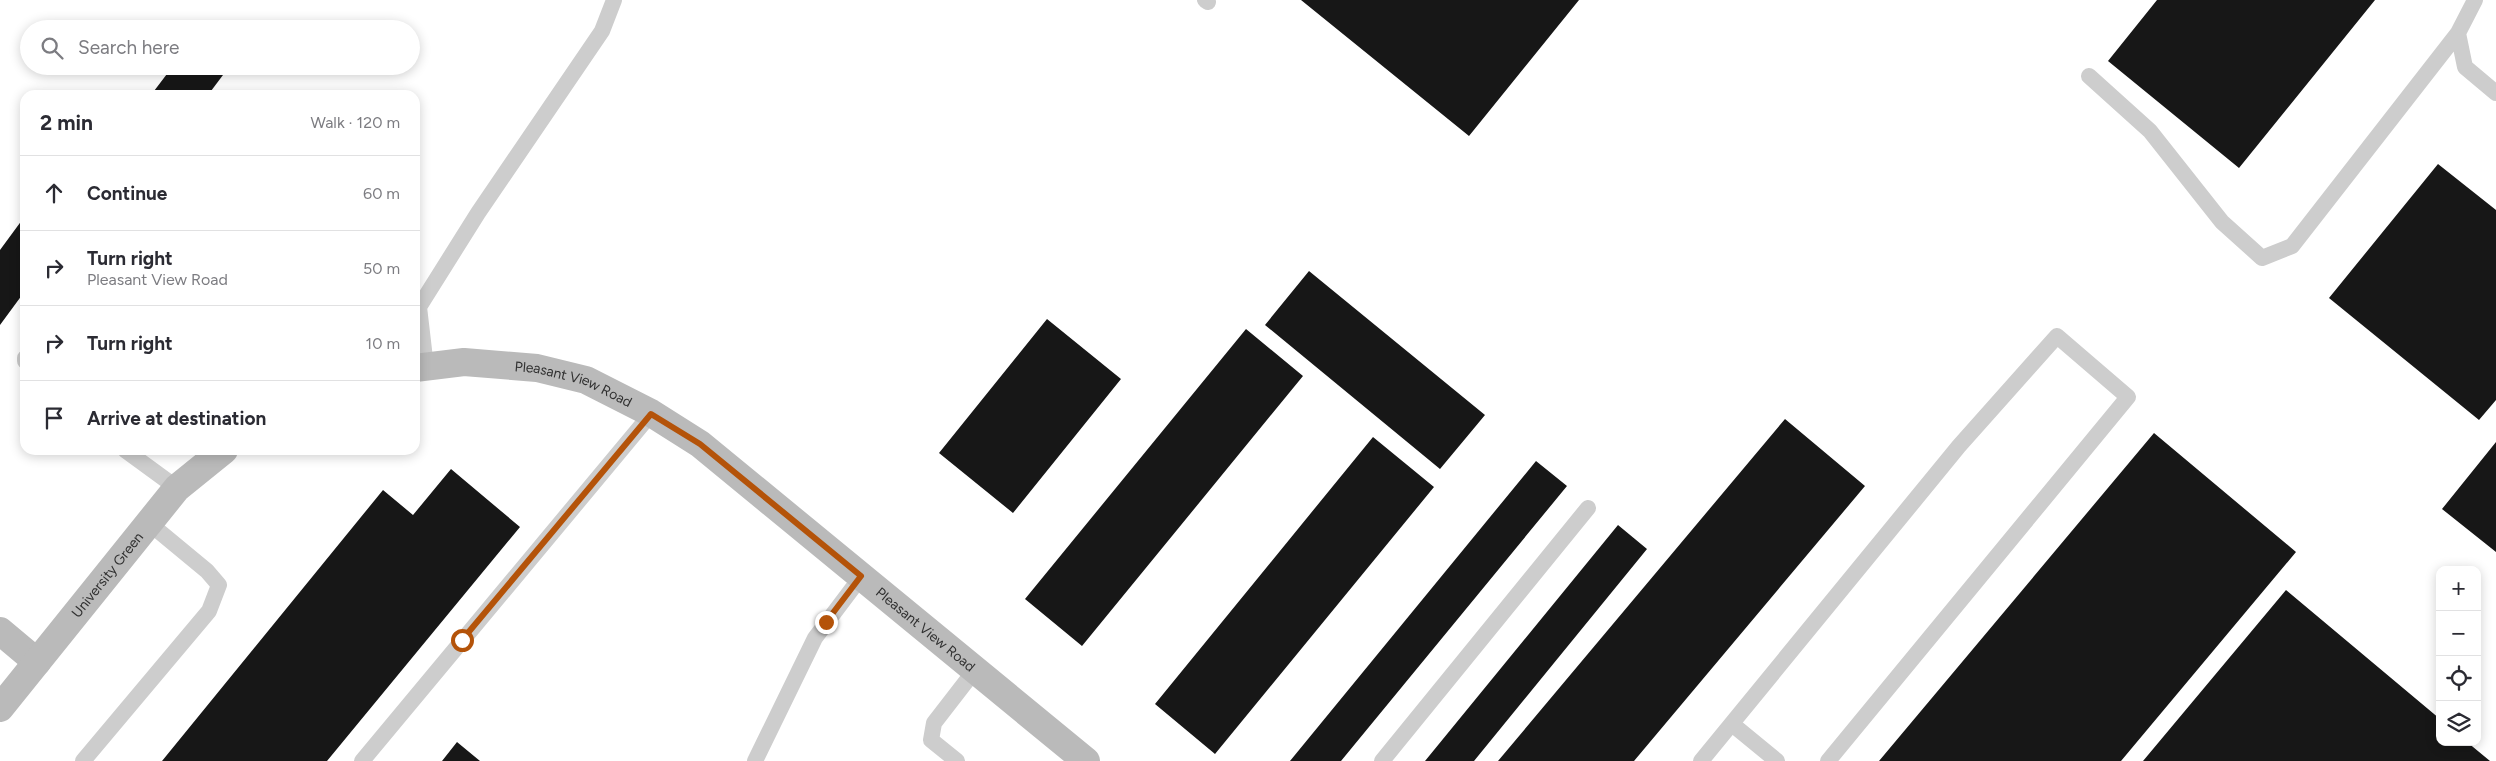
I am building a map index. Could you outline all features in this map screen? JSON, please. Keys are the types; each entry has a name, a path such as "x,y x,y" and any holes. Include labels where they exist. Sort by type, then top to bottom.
{"street":[{"name":"Pleasant View Road","path":"420,367 464,362 537,368 586,380 651,414 700,444 1086,761"},
{"name":"University Green","path":"0,708 178,488 218,455"},
{"path":"0,631 37,662"}],"lane":[{"path":"420,299 602,31 614,0"},
{"path":"2089,76 2150,131 2222,222 2262,258 2292,246 2458,33 2475,0"},
{"path":"2458,33 2466,67 2496,94"},
{"path":"1701,761 1959,446 2058,336 2128,397 1828,761"},
{"path":"362,761 651,414"},
{"path":"132,455 178,488"},
{"path":"1382,761 1588,508"},
{"path":"83,761 209,611 219,585 208,571 149,523"},
{"path":"755,761 815,638 861,576"},
{"path":"957,761 931,740 934,722 975,670"},
{"path":"1732,724 1777,761"}],"building":[{"path":"1301,0 1579,0 1469,136"},
{"path":"2157,0 2375,0 2239,168 2108,61"},
{"path":"166,75 223,75 212,90 155,90"},
{"path":"2438,164 2496,210 2496,400 2479,420 2329,298"},
{"path":"20,223 20,298 0,325 0,250"},
{"path":"1309,271 1485,415 1440,469 1265,325"},
{"path":"1047,319 1121,379 1013,513 939,453"},
{"path":"1246,329 1303,376 1082,646 1025,599"},
{"path":"1785,419 1865,486 1634,761 1498,761"},
{"path":"2154,433 2296,552 2121,761 1879,761"},
{"path":"1373,437 1434,487 1215,754 1155,704"},
{"path":"2496,442 2496,552 2442,509"},
{"path":"1536,461 1567,486 1341,761 1290,761"},
{"path":"451,469 520,527 327,761 162,761 383,490 413,515"},
{"path":"1618,525 1647,549 1474,761 1425,761"},
{"path":"2286,590 2436,716 2436,746 2472,746 2490,761 2143,761"},
{"path":"457,742 480,761 442,761"}],"route":[{"path":"462,640 651,414 700,444 861,576 826,622"}]}
